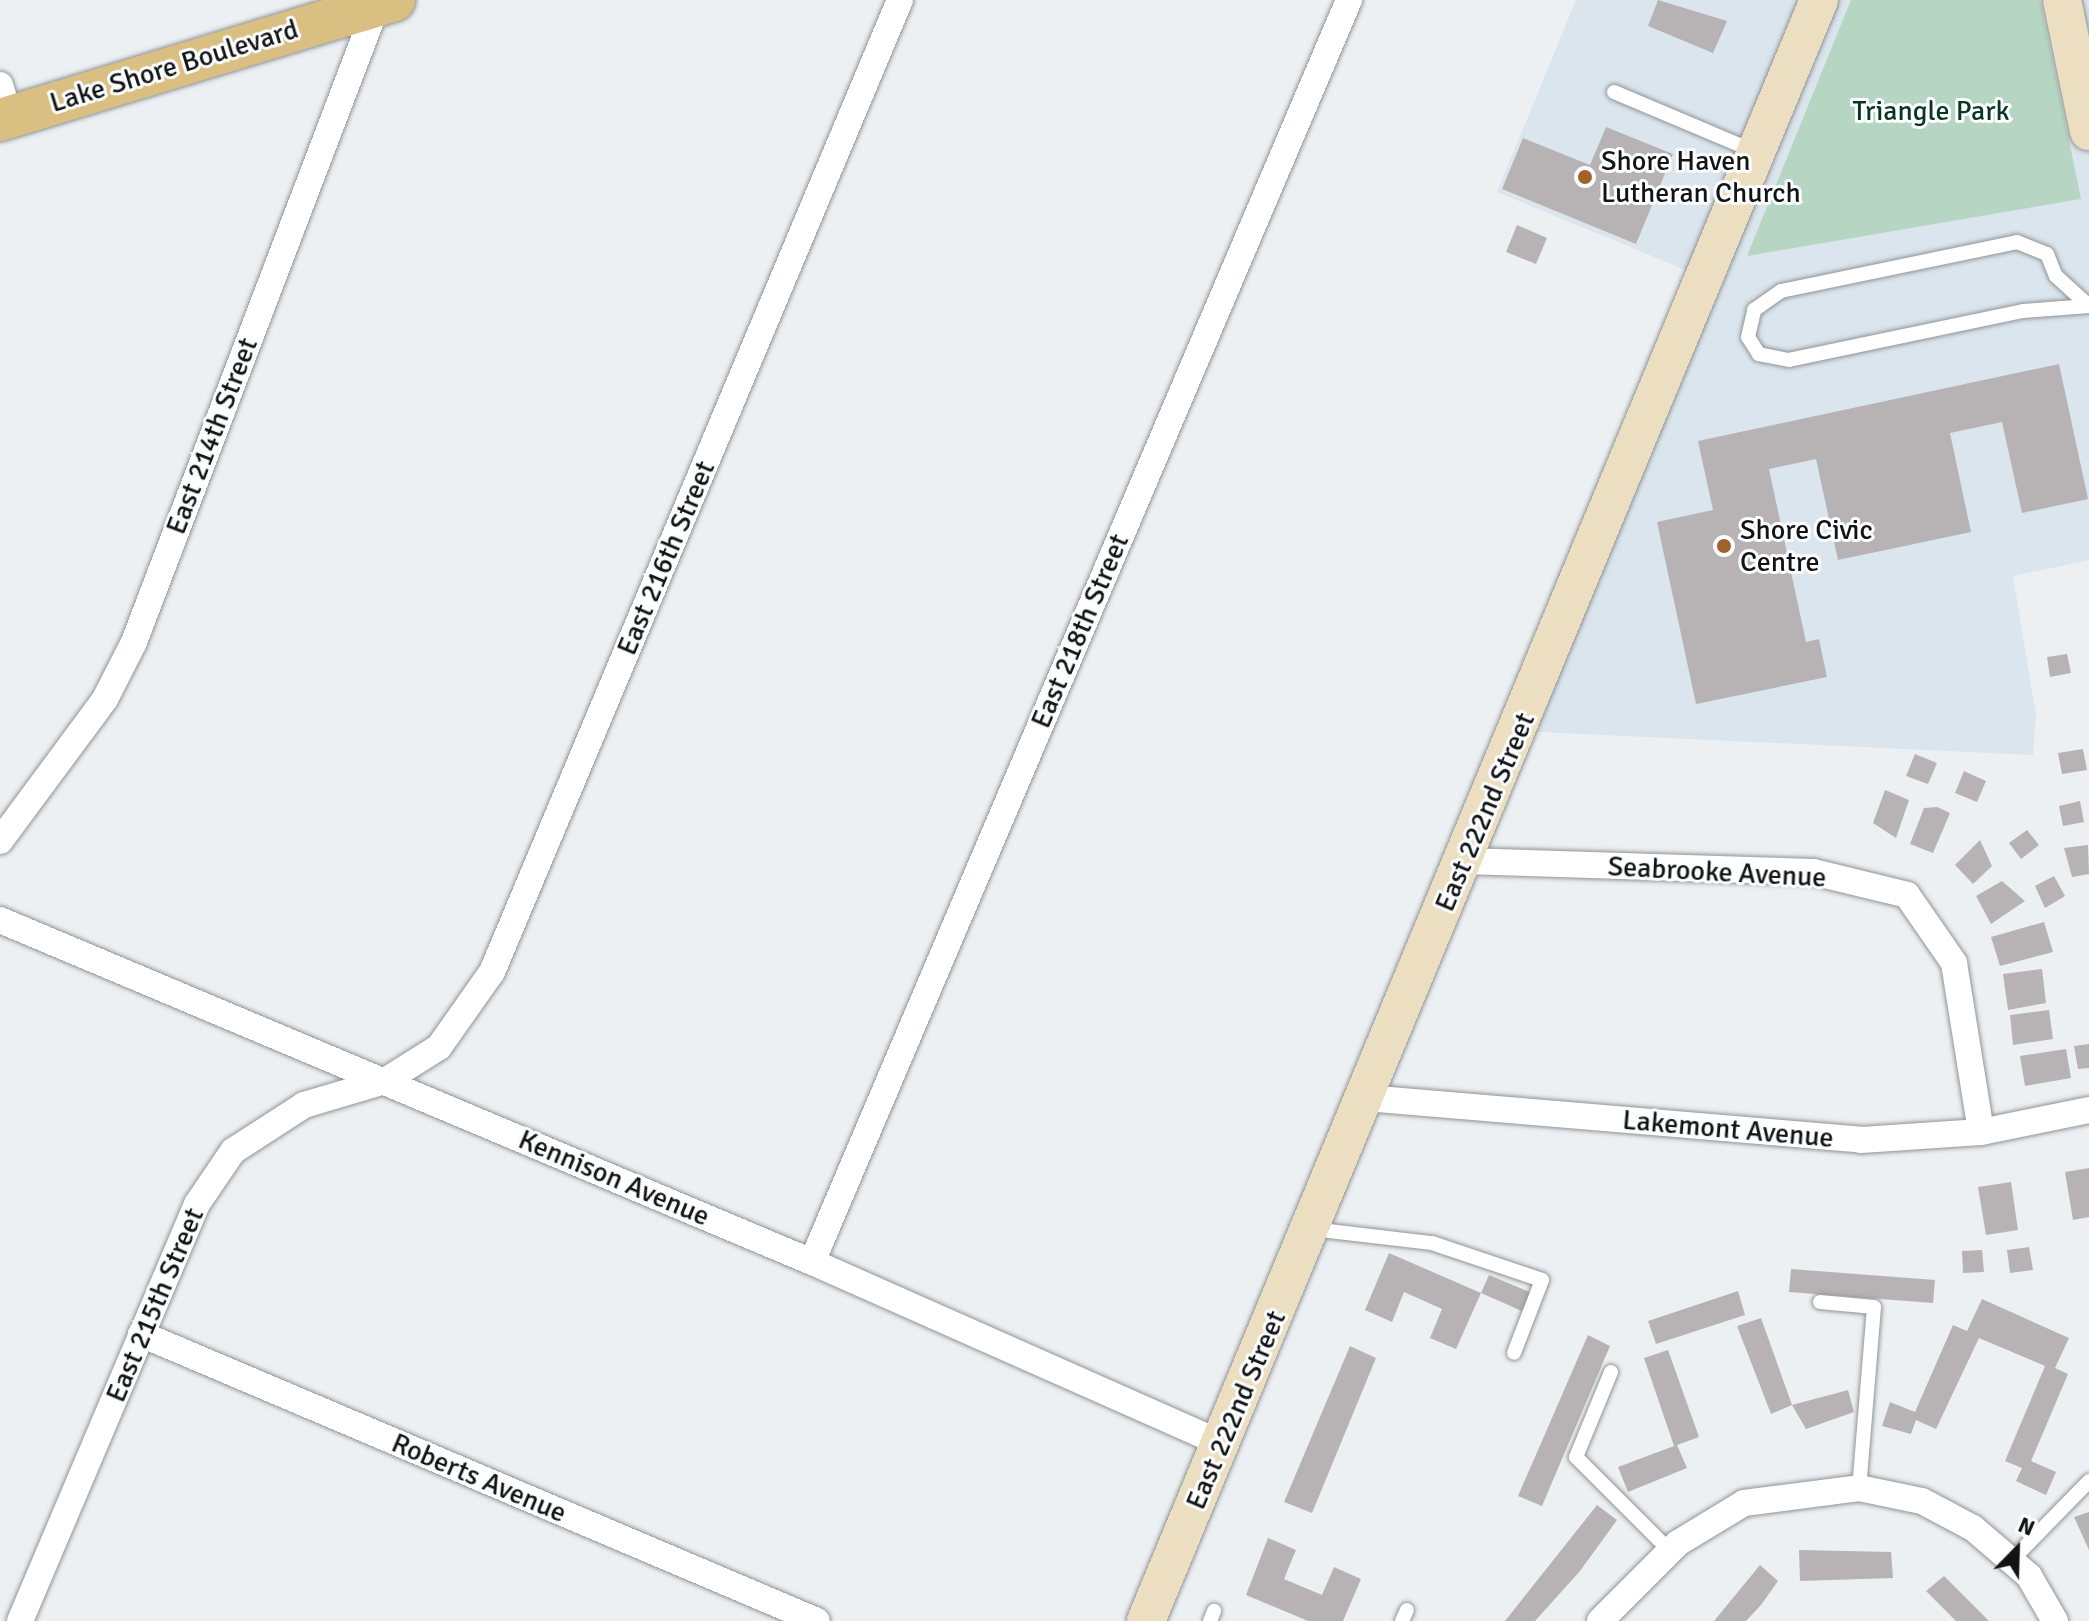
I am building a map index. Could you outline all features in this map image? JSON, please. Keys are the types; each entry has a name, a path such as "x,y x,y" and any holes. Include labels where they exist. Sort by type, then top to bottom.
{"main road":[{"name":"Lake Shore Boulevard","path":"3,107 304,12 385,3"}],"street":[{"name":"East 216th Street","path":"385,1081 439,1047 492,972 900,0"},
{"name":"East 218th Street","path":"812,1262 1349,0"},
{"name":"East 222nd Street","path":"1146,1621 1223,1444 1819,0"},
{"path":"2062,0 2089,131"},
{"name":"East 214th Street","path":"0,841 105,699 134,642 385,3"},
{"name":"Seabrooke Avenue","path":"1464,861 1813,872 1907,895 1954,963 1981,1132"},
{"name":"Kennison Avenue","path":"0,920 812,1262 1223,1444"},
{"name":"East 215th Street","path":"20,1621 197,1204 233,1151 304,1105 385,1081"},
{"name":"Lakemont Avenue","path":"1366,1098 1861,1140 1981,1132 2089,1110"},
{"name":"Roberts Avenue","path":"141,1334 817,1621"},
{"path":"1600,1621 1670,1551 1744,1503 1859,1488 1922,1501 1973,1528 2011,1561 2055,1621"}],"lane":[{"path":"1614,92 1757,152"},
{"path":"2017,242 2047,254 2056,276 2089,306 2023,311 1789,360 1759,354 1748,337 1754,310 1781,291 2017,242"},
{"path":"1312,1229 1440,1244 1542,1280 1514,1353"},
{"path":"1820,1302 1874,1307 1859,1488"},
{"path":"1611,1372 1576,1457 1670,1551"},
{"path":"2011,1561 2089,1481"}],"shaded area":[{"path":"1576,0 2089,0 2089,560 2013,576 2036,715 2033,755 1519,731 1705,278 1497,192"}],"green space":[{"name":"Triangle Park","path":"1851,0 2040,0 2081,199 1747,256"}],"building":[{"path":"1658,0 1727,21 1713,53 1648,26"},
{"name":"Shore Haven Lutheran Church","path":"1606,127 1673,154 1636,244 1502,189 1523,138 1590,165"},
{"path":"1517,225 1547,238 1536,264 1506,252"},
{"name":"Shore Civic Centre","path":"2059,364 2088,499 2022,513 2002,422 1950,433 1971,532 1838,560 1816,459 1769,469 1806,642 1819,639 1827,677 1696,704 1657,522 1713,510 1698,441"},
{"path":"2067,654 2071,673 2050,677 2047,657"},
{"path":"2083,749 2087,770 2062,774 2058,753"},
{"path":"1915,754 1937,763 1928,784 1906,776"},
{"path":"1964,771 1986,781 1977,802 1955,793"},
{"path":"1885,790 1909,800 1896,838 1873,823"},
{"path":"2080,801 2084,822 2063,826 2059,806"},
{"path":"1937,807 1950,813 1933,853 1910,844 1924,808"},
{"path":"2027,830 2039,845 2021,859 2009,843"},
{"path":"1980,840 1992,866 1973,884 1955,865"},
{"path":"2088,845 2089,874 2072,877 2064,848"},
{"path":"2054,876 2065,896 2045,908 2035,886"},
{"path":"2002,881 2025,901 1991,924 1976,896"},
{"path":"2044,922 2053,952 2000,966 1991,937"},
{"path":"2042,969 2046,1003 2008,1010 2003,974"},
{"path":"2049,1010 2053,1039 2013,1045 2010,1015"},
{"path":"2089,1044 2089,1068 2078,1069 2074,1046"},
{"path":"2066,1049 2071,1078 2025,1086 2020,1056"},
{"path":"2089,1168 2089,1217 2073,1220 2065,1172"},
{"path":"2011,1182 2018,1230 1986,1235 1978,1187"},
{"path":"2029,1247 2033,1270 2010,1273 2007,1250"},
{"path":"1982,1250 1984,1272 1963,1273 1962,1251"},
{"path":"1389,1253 1481,1293 1456,1349 1430,1338 1442,1309 1404,1292 1392,1322 1365,1310"},
{"path":"1791,1269 1935,1280 1933,1303 1789,1292"},
{"path":"1489,1275 1532,1293 1524,1312 1481,1293"},
{"path":"1738,1291 1745,1315 1656,1344 1648,1321"},
{"path":"1982,1299 2069,1338 2055,1368 2068,1374 2031,1461 2056,1472 2046,1495 2016,1481 2022,1468 2005,1461 2045,1366 1979,1338 1936,1429 1916,1420 1911,1434 1882,1426 1890,1402 1915,1412 1953,1325 1967,1331"},
{"path":"1761,1318 1792,1405 1771,1414 1737,1326"},
{"path":"1588,1335 1610,1346 1542,1506 1518,1496"},
{"path":"1350,1346 1376,1358 1312,1513 1284,1502"},
{"path":"1668,1350 1699,1437 1677,1445 1687,1468 1628,1492 1618,1467 1674,1446 1644,1358"},
{"path":"1848,1390 1854,1412 1806,1429 1792,1405"},
{"path":"1597,1505 1617,1520 1580,1571 1535,1621 1505,1621"},
{"path":"2089,1512 2089,1550 2074,1517"},
{"path":"1268,1538 1296,1550 1284,1579 1322,1595 1334,1567 1361,1579 1343,1621 1308,1621 1246,1595"},
{"path":"1799,1550 1891,1552 1893,1578 1800,1581"},
{"path":"1760,1565 1778,1581 1761,1605 1746,1621 1714,1621"},
{"path":"1944,1576 1989,1621 1956,1621 1926,1591"}],"place":[{"name":"Shore Haven Lutheran Church","path":"1585,177"},
{"name":"Shore Civic Centre","path":"1724,546"}]}
